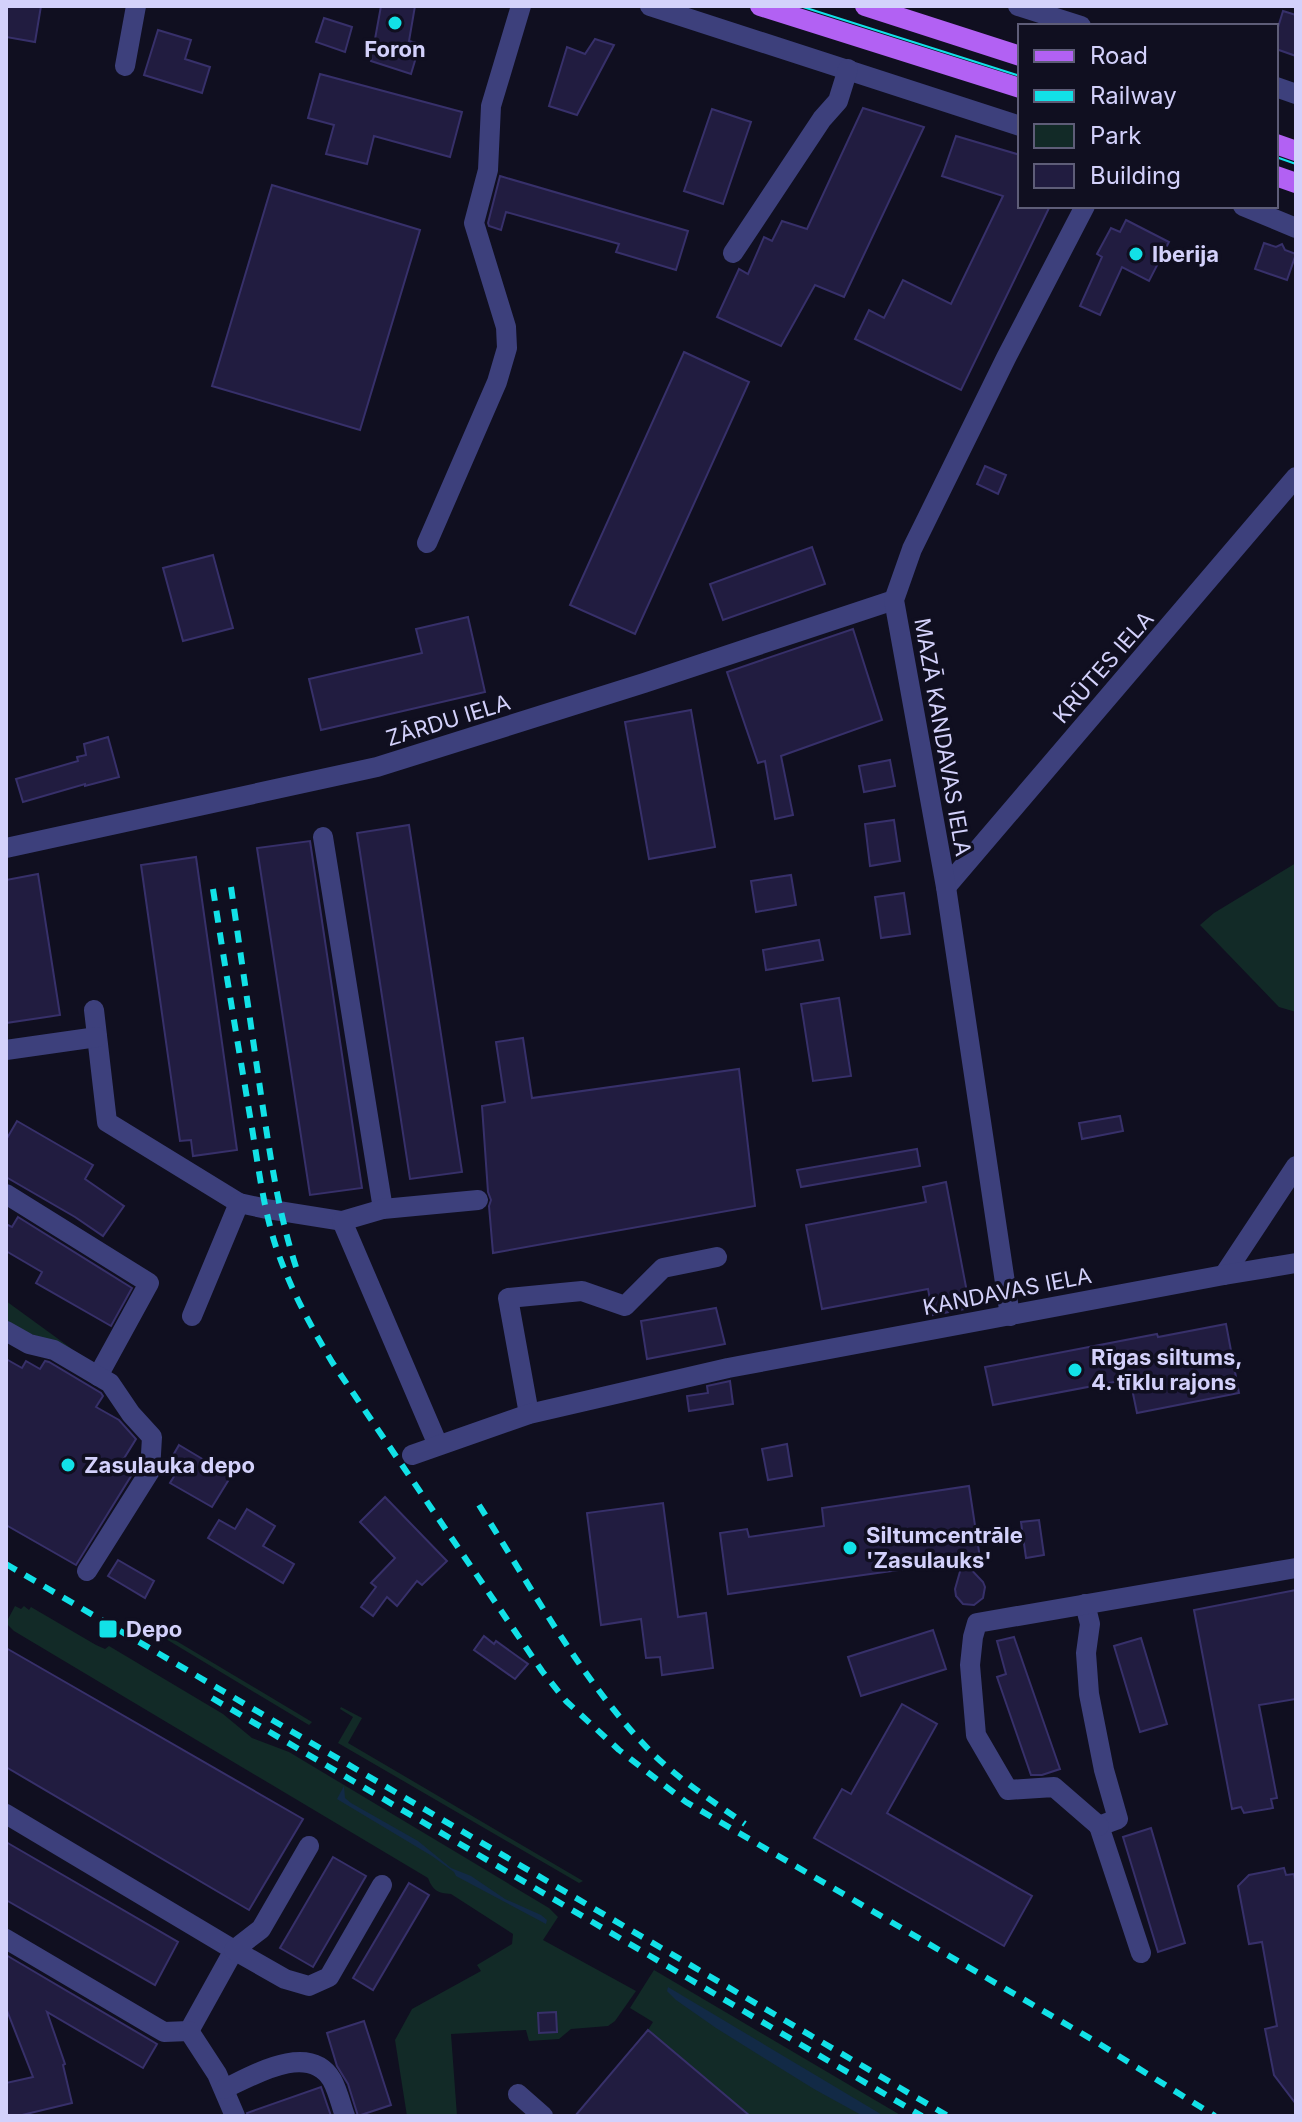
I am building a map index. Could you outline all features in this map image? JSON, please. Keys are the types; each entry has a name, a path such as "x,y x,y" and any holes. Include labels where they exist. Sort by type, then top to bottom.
{"main road":[{"path":"760,6 1018,87"},
{"path":"865,6 1018,55"}],"street":[{"path":"125,66 136,6"},
{"path":"427,543 497,382 507,348 506,327 474,223 488,170 491,106 521,6"},
{"path":"650,6 1018,125"},
{"path":"1018,6 1075,24"},
{"path":"733,253 822,119 838,101 848,69"},
{"name":"MAZĀ KANDAVAS IELA","path":"1010,1316 946,887 894,600 912,549 1084,208"},
{"path":"1248,208 1296,228"},
{"name":"KRŪTES IELA","path":"946,887 1296,477"},
{"name":"ZĀRDU IELA","path":"6,848 377,767 894,600"},
{"path":"323,837 383,1209"},
{"path":"94,1010 107,1122 239,1203 342,1221 383,1209 478,1200"},
{"path":"6,1050 97,1037"},
{"path":"1224,1275 1296,1166"},
{"path":"6,1194 149,1283 98,1376"},
{"path":"192,1316 239,1203"},
{"path":"342,1221 438,1445"},
{"path":"529,1414 508,1298 582,1291 625,1306 663,1268 717,1257"},
{"name":"KANDAVAS IELA","path":"412,1455 529,1414 728,1368 1296,1263"},
{"path":"6,1331 29,1344 54,1350 110,1383 131,1414 152,1437 150,1471 87,1571"},
{"path":"1141,1953 1099,1826 1054,1787 1008,1790 976,1735 970,1665 977,1623 1296,1568"},
{"path":"1085,1604 1090,1624 1086,1653 1089,1694 1104,1770 1118,1819 1099,1826"},
{"path":"6,1814 285,1979 309,1986 329,1977 382,1885"},
{"path":"189,2031 234,1950 261,1929 309,1846"},
{"path":"6,1939 164,2032 189,2031"},
{"path":"189,2031 217,2074 235,2116"},
{"path":"224,2089 270,2067 298,2061 316,2065 331,2078 345,2116"},
{"path":"518,2094 543,2116"}],"green space":[{"path":"1296,863 1296,1012 1279,1007 1200,925 1214,913"},
{"path":"6,1301 72,1349 6,1325"},
{"path":"15,1606 21,1609 24,1606 29,1610 31,1607 96,1645 105,1649 109,1646 223,1714 252,1738 289,1752 549,1908 558,1917 543,1940 636,1991 608,2026 571,2029 559,2039 529,2041 526,2030 451,2034 457,2116 407,2116 395,2040 412,2009 481,1971 477,1965 512,1944 513,1934 451,1894 436,1890 428,1878 14,1631 6,1623"},
{"path":"161,1636 168,1636 312,1722 309,1725"},
{"path":"341,1707 362,1718 348,1743 583,1881 579,1883 338,1743 353,1717"},
{"path":"654,1970 902,2116 750,2116 648,2030 653,2022 630,2008"}],"water":[{"path":"344,1786 345,1798 351,1803 418,1841 451,1868 471,1876 505,1899 541,1915 547,1920 546,1924 456,1876 432,1856 337,1799"},
{"path":"668,1987 884,2116 863,2116 814,2089 716,2028 676,2000 667,1991"}],"building":[{"path":"6,6 41,6 35,42 6,37"},
{"name":"Foron","path":"381,6 415,6 409,41 420,44 411,74 371,61"},
{"path":"1283,11 1296,15 1296,56 1278,50 1278,27"},
{"path":"324,18 352,27 345,52 316,42"},
{"path":"158,30 191,40 185,59 210,67 202,93 144,75"},
{"path":"595,39 614,45 577,115 549,106 567,47 585,54"},
{"path":"320,74 462,112 450,157 374,136 367,164 326,154 334,125 308,118"},
{"path":"863,108 924,127 844,297 815,285 781,346 717,317 739,269 748,274 764,237 772,241 782,221 807,229"},
{"path":"712,109 751,122 723,204 684,191"},
{"path":"956,136 1018,154 1018,208 1049,208 961,390 855,339 869,310 884,318 903,280 951,304 1003,196 942,176"},
{"path":"500,176 688,231 676,270 616,252 619,244 506,212 501,230 489,226"},
{"path":"272,185 420,230 360,430 212,386"},
{"path":"1126,220 1169,242 1149,281 1122,267 1100,315 1080,306 1102,257 1097,254 1111,228 1120,232"},
{"path":"1264,243 1276,247 1282,244 1285,250 1296,254 1287,280 1255,269"},
{"path":"684,352 749,382 635,634 570,605"},
{"path":"985,466 1006,475 998,494 977,484"},
{"path":"812,547 825,584 723,620 710,584"},
{"path":"213,555 233,628 183,641 163,568"},
{"path":"468,617 485,692 321,730 309,679 422,653 416,629"},
{"path":"853,629 882,720 781,756 793,815 775,819 765,761 758,763 727,672"},
{"path":"691,710 715,847 649,859 625,722"},
{"path":"108,737 119,777 23,802 16,779 78,761 77,757 86,755 84,744"},
{"path":"890,760 895,786 864,792 859,766"},
{"path":"894,820 900,861 870,866 865,824"},
{"path":"409,825 462,1172 410,1179 357,833"},
{"path":"310,841 362,1188 310,1195 257,848"},
{"path":"196,857 237,1150 193,1156 191,1140 180,1141 141,865"},
{"path":"38,874 60,1015 6,1023 6,880"},
{"path":"791,875 796,905 756,912 751,881"},
{"path":"904,893 910,934 881,938 875,897"},
{"path":"819,940 823,960 766,970 763,950"},
{"path":"839,998 851,1076 813,1081 801,1004"},
{"path":"523,1038 532,1098 739,1069 755,1206 493,1253 482,1106 505,1102 496,1042"},
{"path":"1120,1116 1123,1131 1082,1139 1079,1123"},
{"path":"17,1121 93,1165 85,1179 124,1206 103,1236 6,1177 6,1140"},
{"path":"917,1149 920,1166 801,1187 797,1170"},
{"path":"946,1182 970,1308 933,1315 928,1289 822,1309 806,1225 926,1202 923,1187"},
{"path":"18,1217 132,1288 111,1326 36,1283 42,1272 6,1251 6,1224 12,1227"},
{"path":"716,1308 725,1344 647,1359 641,1321"},
{"path":"1226,1324 1239,1393 1137,1413 1130,1379 993,1405 985,1367"},
{"name":"Zasulauka depo","path":"6,1359 22,1368 26,1361 40,1369 45,1361 49,1362 101,1393 103,1396 96,1407 119,1420 136,1439 123,1460 136,1468 76,1565 6,1525"},
{"path":"730,1381 733,1404 689,1411 687,1396 708,1393 707,1386"},
{"path":"787,1444 792,1476 768,1480 762,1449"},
{"path":"179,1445 231,1476 212,1507 170,1483 181,1465 171,1459"},
{"name":"Siltumcentrāle 'Zasulauks'","path":"969,1486 980,1558 728,1594 720,1533 747,1529 749,1537 824,1526 822,1508"},
{"path":"385,1497 447,1561 422,1585 417,1581 397,1606 387,1597 373,1616 361,1607 376,1587 371,1583 395,1558 360,1522"},
{"path":"663,1503 678,1617 706,1613 713,1668 662,1675 660,1657 646,1658 641,1619 601,1625 587,1513"},
{"path":"247,1509 275,1526 263,1546 294,1564 283,1583 208,1538 219,1520 235,1529"},
{"path":"1039,1520 1044,1555 1026,1558 1021,1522"},
{"path":"118,1560 154,1581 145,1598 108,1576"},
{"path":"963,1561 985,1587 983,1598 974,1605 963,1604 956,1596"},
{"path":"1296,1590 1296,1699 1259,1705 1277,1798 1271,1799 1273,1808 1244,1813 1241,1807 1232,1809 1194,1610"},
{"path":"933,1630 946,1669 861,1696 848,1657"},
{"path":"484,1636 528,1664 515,1679 474,1650"},
{"path":"1014,1637 1060,1769 1042,1775 1031,1775 997,1677 1006,1674 997,1641"},
{"path":"1141,1638 1167,1724 1140,1732 1114,1646"},
{"path":"6,1648 303,1819 249,1910 6,1767"},
{"path":"902,1704 937,1724 887,1813 1032,1896 1004,1946 814,1838 842,1789 851,1794"},
{"path":"1151,1828 1185,1943 1158,1952 1123,1837"},
{"path":"6,1842 178,1942 155,1985 6,1900"},
{"path":"333,1857 366,1876 313,1967 280,1948"},
{"path":"1284,1868 1286,1875 1294,1874 1296,1887 1296,2104 1274,2075 1265,2029 1277,2026 1262,1942 1249,1944 1238,1886 1249,1875"},
{"path":"409,1883 429,1895 373,1990 353,1978"},
{"path":"6,1955 157,2044 143,2068 47,2012 65,2064 72,2103 6,2116 6,2083 33,2077 6,2008"},
{"path":"556,2012 557,2032 539,2033 538,2013"},
{"path":"364,2021 391,2105 358,2116 327,2033"},
{"path":"648,2030 750,2116 575,2116"},
{"path":"321,2087 331,2116 248,2116 247,2113"}],"tram line":[{"path":"800,6 1018,75"},
{"path":"1278,158 1296,164"}],"railway":[{"path":"231,887 271,1161 297,1270"},
{"path":"213,889 264,1201 271,1232 288,1277 332,1362 542,1671 566,1701 619,1750 686,1802 1093,2040 1215,2116"},
{"path":"479,1505 581,1666 627,1726 675,1773 745,1824"},
{"path":"6,1564 948,2116"},
{"path":"212,1698 922,2116"}],"place":[{"name":"Foron","path":"395,23"},
{"name":"Iberija","path":"1136,254"},
{"name":"Rīgas siltums, 4. tīklu rajons","path":"1075,1370"},
{"name":"Zasulauka depo","path":"68,1465"},
{"name":"Siltumcentrāle 'Zasulauks'","path":"850,1548"},
{"name":"Depo","path":"108,1629"}]}
